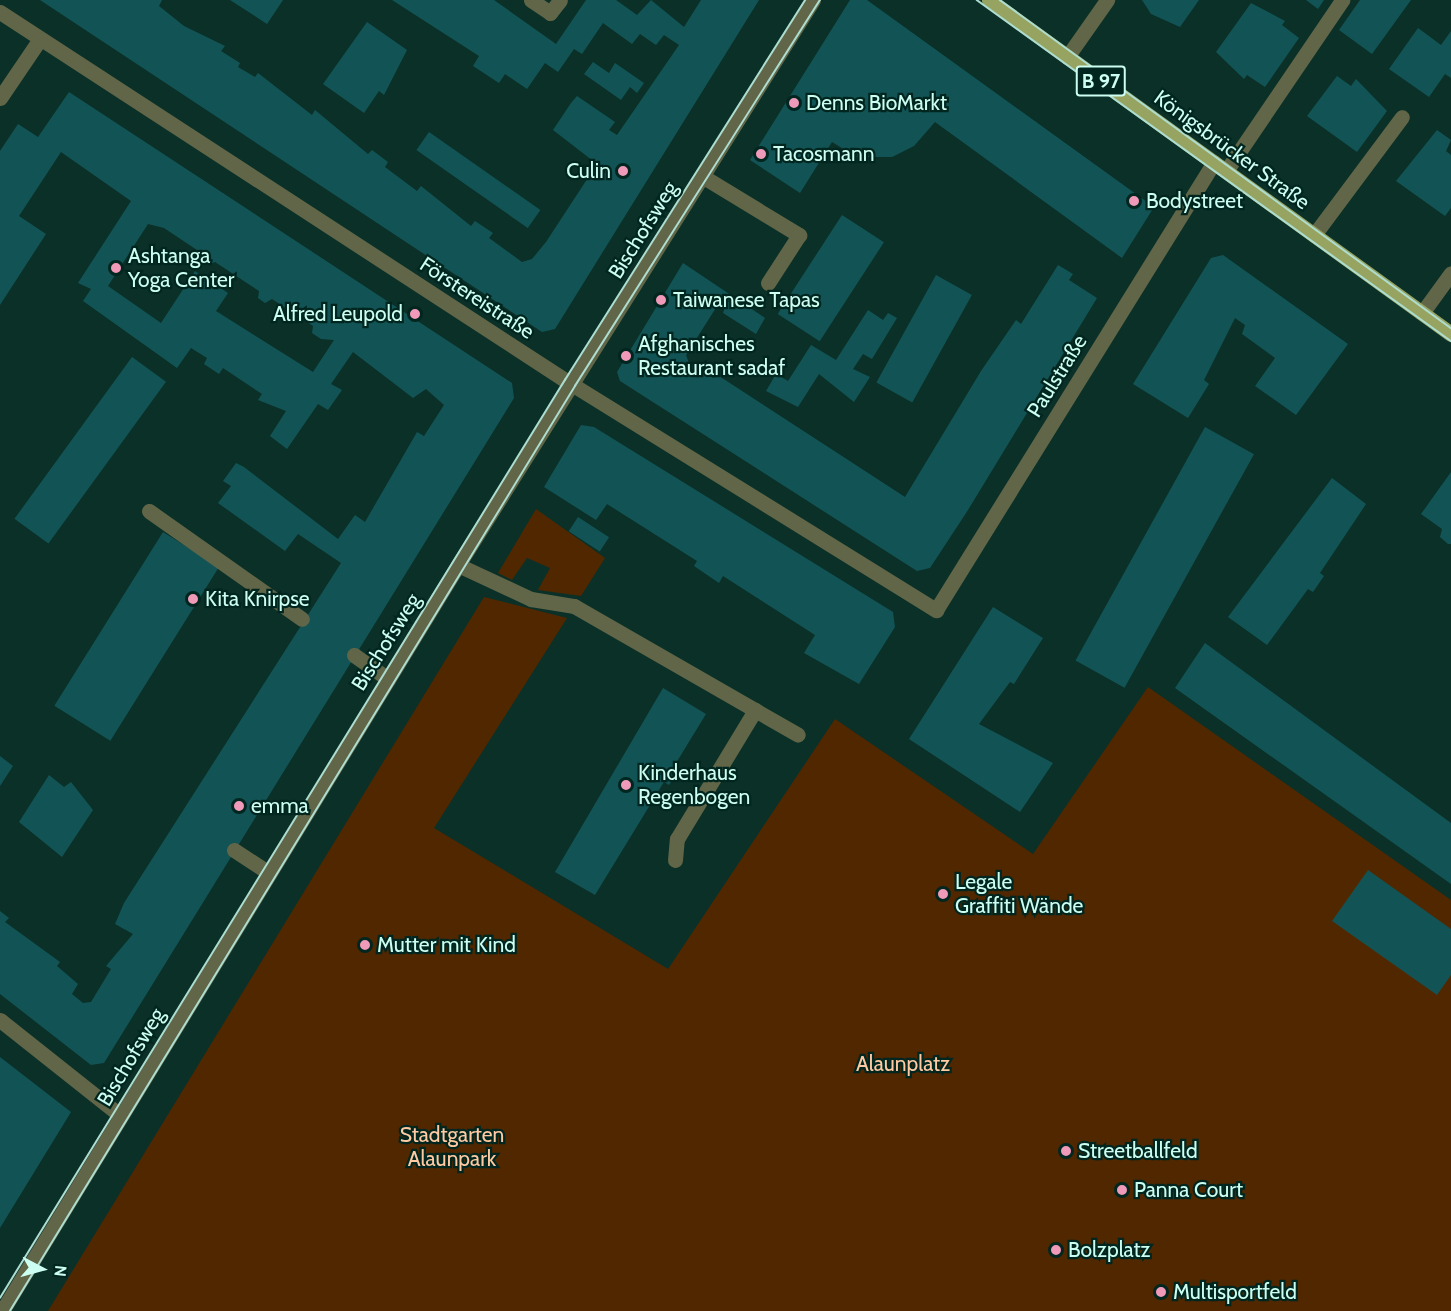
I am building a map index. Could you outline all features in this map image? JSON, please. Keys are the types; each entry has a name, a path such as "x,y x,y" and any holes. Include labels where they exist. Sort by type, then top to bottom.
{"main road":[{"name":"Königsbrücker Straße","path":"989,0 1451,334"}],"street":[{"path":"531,0 550,13 560,0"},
{"name":"Bischofsweg","path":"2,1311 570,383 813,0"},
{"path":"1067,57 1107,0"},
{"name":"Paulstraße","path":"936,610 1220,167 1342,0"},
{"name":"Förstereistraße","path":"0,12 570,383 936,610"},
{"path":"0,98 40,39"},
{"path":"1314,235 1402,117"},
{"path":"702,176 799,236 768,283"},
{"path":"1422,313 1451,273"},
{"path":"149,511 302,619"},
{"path":"458,565 531,599 574,606 798,735"},
{"path":"354,655 388,679"},
{"path":"675,860 677,839 755,710"},
{"path":"234,850 269,873"},
{"path":"0,1020 120,1115"}],"green space":[{"path":"536,509 605,558 581,596 538,590 550,568 527,558 512,580 498,573"},
{"name":"Alaunplatz","path":"484,597 567,618 434,828 668,969 835,719 1033,854 1148,687 1451,900 1451,1311 48,1311"}],"building":[{"path":"40,0 162,0 159,6 184,26 225,46 221,51 240,63 238,67 255,77 258,73 312,115 315,110 368,154 372,150 388,162 385,167 417,191 421,186 471,226 475,221 493,233 489,238 522,262 532,259 546,242 597,164 553,130 571,103 577,96 615,122 609,130 617,135 679,45 664,35 656,45 640,34 632,44 603,23 582,54 574,49 558,72 545,63 527,89 505,74 499,83 473,66 479,56 392,0 494,0 556,44 586,0 616,0 637,15 651,0 684,27 701,0 759,0 555,329 542,332"},
{"path":"230,0 283,0 267,24"},
{"path":"850,0 867,0 1154,207 1122,258 935,122 914,146 892,157 857,157 832,142 800,193 750,160"},
{"path":"1142,0 1199,0 1180,27 1151,14"},
{"path":"1306,0 1324,0 1318,9"},
{"path":"1360,0 1411,0 1372,54 1339,30"},
{"path":"1251,3 1285,21 1282,25 1299,38 1265,87 1247,75 1244,79 1216,52"},
{"path":"367,22 407,50 384,95 379,91 364,113 323,84"},
{"path":"1418,28 1441,45 1451,31 1451,78 1445,74 1429,97 1389,69"},
{"path":"593,62 609,73 615,63 644,83 637,93 630,87 621,100 584,74"},
{"path":"1337,76 1351,86 1356,79 1387,111 1357,152 1307,116"},
{"path":"69,92 512,383 514,398 104,1063 91,1065 0,994 0,911 9,918 5,922 60,962 57,966 78,984 72,994 83,1003 91,1002 111,969 106,966 133,934 115,924 124,903 341,563 298,534 285,551 218,503 231,486 223,481 236,463 244,467 338,539 355,515 365,522 417,432 424,436 444,405 426,389 413,398 353,352 331,384 342,390 328,410 318,404 287,449 270,436 286,411 258,400 262,394 223,368 219,374 204,364 207,358 191,348 177,368 83,301 91,289 78,283 131,201 61,152 19,216 46,234 0,305 0,151 18,124 38,137","holes":["148,224 164,228 200,252 199,259 208,265 215,262 259,291 258,298 265,303 272,299 313,326 312,333 321,339 334,340 313,372 216,311 228,293 195,271 161,323 108,286"]},
{"path":"1437,130 1451,140 1446,151 1451,155 1451,208 1445,216 1396,181"},
{"path":"429,132 540,210 528,228 416,150"},
{"path":"842,215 884,242 820,341 778,314"},
{"path":"1223,255 1348,344 1296,415 1255,386 1275,358 1242,334 1245,325 1235,318 1204,380 1209,384 1188,418 1133,384 1211,258"},
{"path":"683,263 765,318 756,334 723,313 725,307 719,303 686,355 689,363 713,378 716,374 905,497 981,371 1016,320 1021,324 1058,265 1073,274 1069,280 1097,298 968,510 930,568 917,571 620,381 617,372"},
{"path":"936,275 972,295 912,402 876,383"},
{"path":"868,310 883,320 888,313 897,318 872,359 863,354 853,369 870,377 854,402 819,374 798,407 766,391 776,374 788,381 811,345 836,360"},
{"path":"132,357 166,382 48,543 14,519"},
{"path":"581,425 594,427 893,612 895,627 859,684 804,653 815,635 723,576 719,583 694,566 697,561 607,504 596,520 544,487"},
{"path":"1205,427 1254,454 1125,688 1076,661"},
{"path":"1451,472 1451,544 1448,544 1440,537 1442,529 1421,514"},
{"path":"1332,478 1366,504 1320,573 1324,576 1313,592 1308,589 1267,645 1228,617"},
{"path":"578,517 609,537 600,551 569,531"},
{"path":"163,532 219,567 110,741 54,706"},
{"path":"993,607 1043,638 1014,684 1010,682 979,724 1053,763 1020,812 909,739"},
{"path":"1205,643 1451,823 1451,884 1175,688"},
{"path":"663,688 706,714 673,768 678,771 669,785 664,782 595,895 555,872"},
{"path":"0,756 13,766 0,786"},
{"path":"49,775 64,787 71,782 93,810 62,857 19,822"},
{"path":"1368,870 1451,929 1451,975 1437,995 1332,921"},
{"path":"0,1057 71,1112 0,1228"}],"tram line":[{"path":"0,1298 565,380 805,0"},
{"path":"10,1311 575,386 820,0"},
{"path":"977,0 1451,341"},
{"path":"1000,0 1451,328"}],"place":[{"name":"Denns BioMarkt","path":"794,103"},
{"name":"Tacosmann","path":"761,154"},
{"name":"Culin","path":"623,171"},
{"name":"Bodystreet","path":"1134,201"},
{"name":"Ashtanga Yoga Center","path":"116,268"},
{"name":"Taiwanese Tapas","path":"661,300"},
{"name":"Alfred Leupold","path":"415,314"},
{"name":"Afghanisches Restaurant sadaf","path":"626,356"},
{"name":"Kita Knirpse","path":"193,599"},
{"name":"Kinderhaus Regenbogen","path":"626,785"},
{"name":"emma","path":"239,806"},
{"name":"Legale Graffiti Wände","path":"943,894"},
{"name":"Mutter mit Kind","path":"365,945"},
{"name":"Streetballfeld","path":"1066,1151"},
{"name":"Panna Court","path":"1122,1190"},
{"name":"Bolzplatz","path":"1056,1250"},
{"name":"Multisportfeld","path":"1161,1292"}],"park label":[{"name":"Stadtgarten Alaunpark","path":"452,1147"}]}
